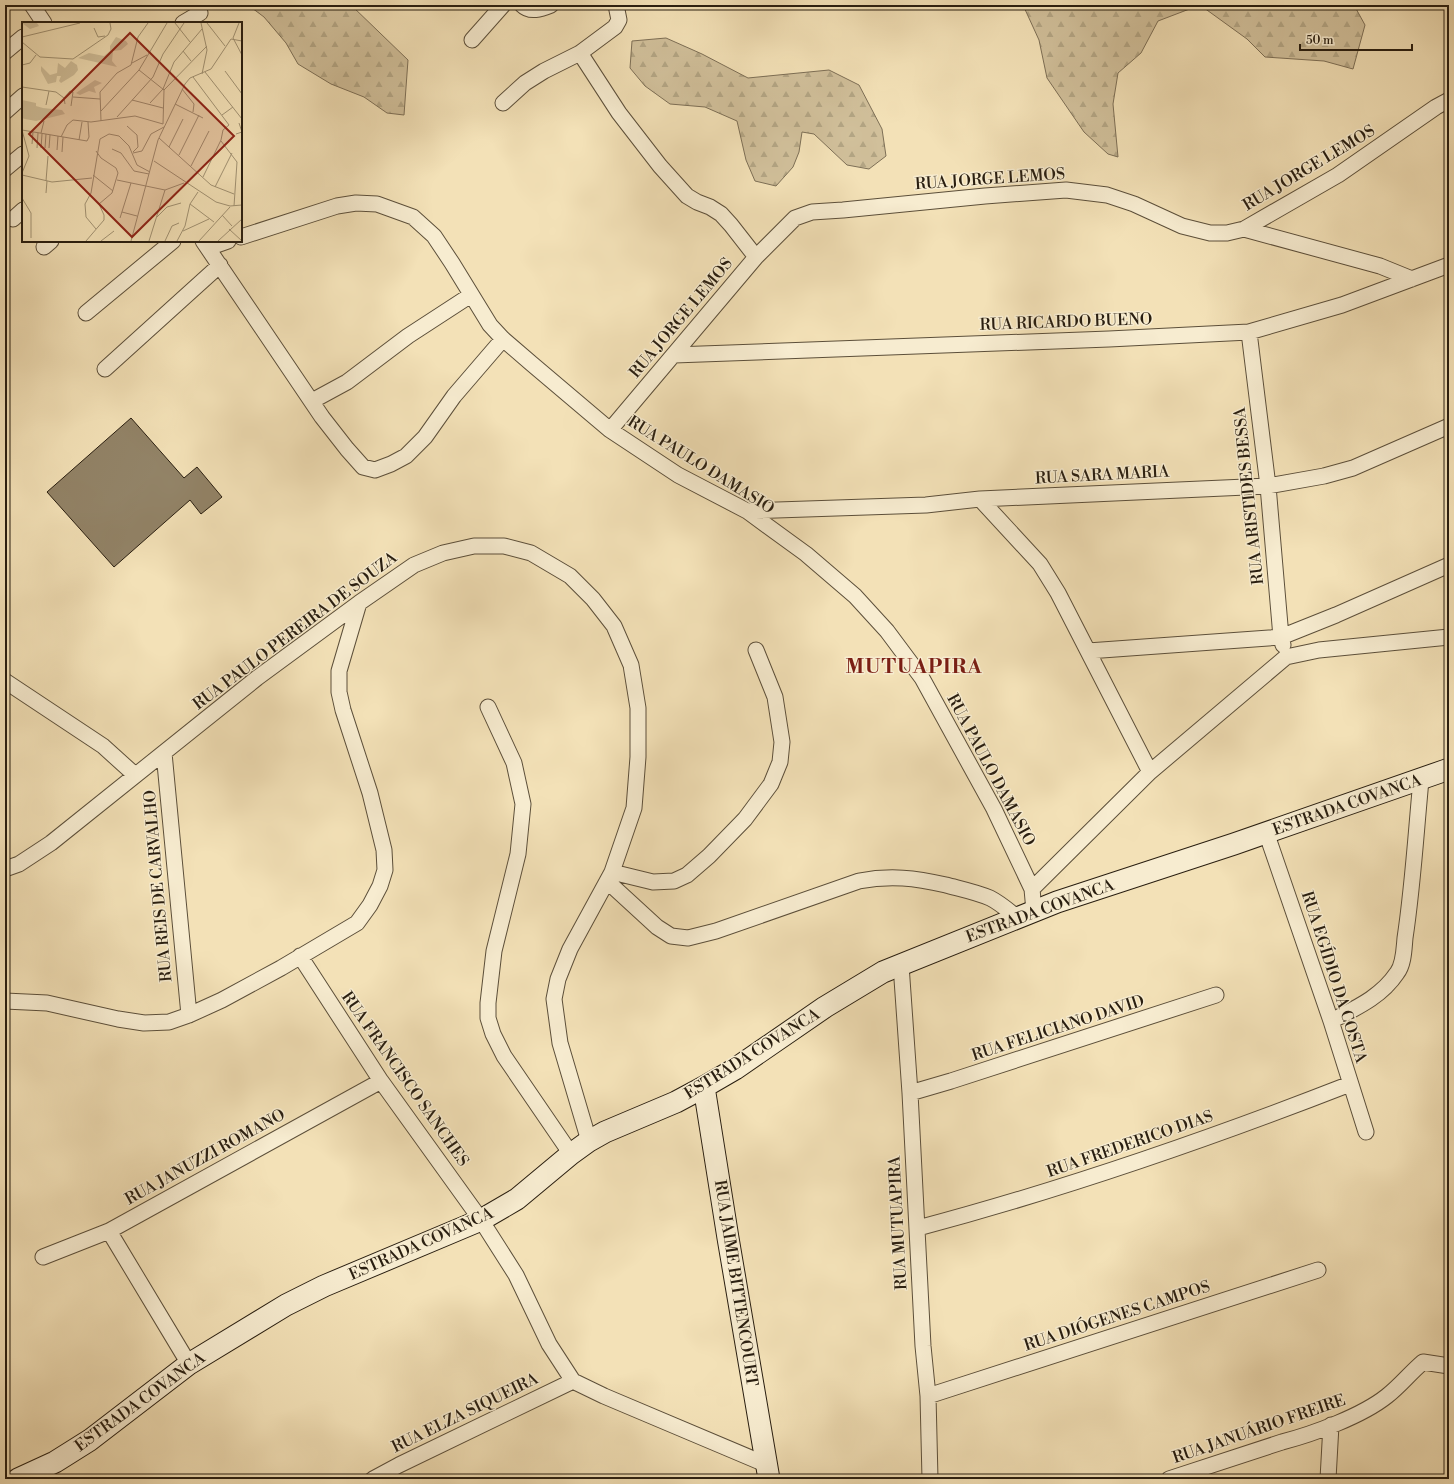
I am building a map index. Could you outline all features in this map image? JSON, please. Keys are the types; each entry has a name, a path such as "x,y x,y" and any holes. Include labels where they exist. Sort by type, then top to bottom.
{"street":[{"path":"32,5 42,22"},
{"path":"472,40 503,5"},
{"path":"522,5 524,7 536,10 551,5"},
{"path":"503,103 525,83 544,71 580,53 615,27 619,20 616,5"},
{"path":"185,22 200,13"},
{"path":"5,52 22,37"},
{"path":"580,53 619,113 660,166 687,196 721,214 756,257"},
{"path":"5,112 22,97"},
{"name":"RUA JORGE LEMOS","path":"610,430 756,257 795,218 812,212 1066,190 1107,196 1134,204 1182,226 1210,233 1227,232 1244,228 1338,175 1436,107 1449,100"},
{"path":"5,169 22,155"},
{"name":"RUA PAULO DAMASIO","path":"242,237 337,206 356,203 377,204 413,217 434,236 490,325 503,339 610,430 678,474 747,511 806,554 855,596 887,631 926,684 994,809 1032,888"},
{"path":"1244,228 1380,266 1412,279"},
{"path":"86,313 172,242"},
{"path":"221,242 206,244 312,401 347,449 363,467 374,470 391,464 406,456 425,437 454,396 503,339"},
{"path":"106,369 220,265"},
{"name":"RUA RICARDO BUENO","path":"674,354 1109,339 1249,332 1342,305 1449,265"},
{"path":"312,401 347,382 408,336 471,295"},
{"name":"RUA ARISTIDES BESSA","path":"1249,332 1268,486 1281,637 1286,657"},
{"name":"RUA SARA MARIA","path":"747,511 926,505 980,499 1268,486 1324,476 1353,468 1449,426"},
{"path":"980,499 1040,564 1058,593 1150,772"},
{"name":"RUA PAULO PEREIRA DE SOUZA","path":"5,869 19,864 51,843 257,678 359,603 414,565 443,553 474,546 504,546 531,553 570,576 593,599 614,626 631,665 638,708 638,757 634,808 610,877 570,949 558,980 554,999 560,1043 589,1141"},
{"path":"1088,651 1281,637 1336,615 1449,565"},
{"path":"5,1001 47,1003 118,1019 144,1023 169,1022 189,1016 222,1000 357,923 370,905 385,870 384,850 370,793 343,710 339,692 339,671 359,603"},
{"path":"610,877 657,927 671,936 688,938 716,932 859,881 875,878 896,877 919,879 969,890 1026,914 1032,888 1150,772 1286,657 1319,650 1449,637"},
{"path":"610,877 653,882 674,881 687,875 709,856 745,819 771,784 780,762 782,742 774,697 756,650"},
{"path":"5,681 103,746 135,775"},
{"path":"488,707 514,763 523,804 518,854 494,951 488,1003 488,1018 493,1034 504,1056 571,1154"},
{"name":"RUA REIS DE CARVALHO","path":"164,753 189,1016"},
{"name":"ESTRADA COVANCA","path":"18,1479 55,1462 90,1440 189,1364 286,1305 331,1283 482,1220 517,1199 589,1141 605,1132 676,1102 735,1069 858,986 883,972 1057,902 1421,780 1449,769"},
{"path":"1332,1021 1370,1000 1386,988 1399,971 1403,956 1407,925 1421,780"},
{"name":"RUA EGÍDIO DA COSTA","path":"1266,832 1332,1021 1350,1084 1366,1132"},
{"name":"RUA FRANCISCO SANCHES","path":"300,956 381,1081 482,1220 516,1275 549,1344 574,1381"},
{"name":"RUA MUTUAPIRA","path":"901,965 918,1228 920,1308 928,1396 930,1479"},
{"name":"RUA FELICIANO DAVID","path":"910,1092 951,1081 1216,996"},
{"name":"RUA JANUZZI ROMANO","path":"43,1257 109,1231 381,1081"},
{"name":"RUA FREDERICO DIAS","path":"918,1228 993,1208 1062,1186 1249,1123 1350,1084"},
{"name":"RUA JAIME BITTENCOURT","path":"704,1086 767,1471"},
{"path":"109,1231 189,1364"},
{"name":"RUA DIÓGENES CAMPOS","path":"928,1396 1318,1270"},
{"name":"RUA JANUÁRIO FREIRE","path":"1169,1479 1298,1438 1359,1414 1388,1395 1423,1362 1444,1365"},
{"path":"574,1381 767,1471"},
{"name":"RUA ELZA SIQUEIRA","path":"373,1479 399,1464 574,1381"},
{"path":"1328,1479 1331,1425"}],"green space":[{"path":"248,5 351,5 408,60 404,115 387,113 364,97 331,84 298,64 286,43 264,17"},
{"path":"1023,5 1200,5 1158,21 1141,53 1118,73 1113,104 1118,157 1108,154 1084,132 1047,78 1039,40"},
{"path":"1200,5 1354,5 1365,25 1353,69 1324,61 1265,57 1247,39"},
{"path":"666,38 702,54 748,78 829,70 859,85 882,129 886,156 869,169 847,165 814,134 802,132 799,152 793,167 776,186 755,181 746,160 737,121 705,107 670,104 645,86 630,68 632,41"}],"building":[{"path":"131,418 184,478 197,467 222,497 201,514 190,500 114,567 47,492"}],"district":[{"name":"MUTUAPIRA","path":"914,667"}]}
